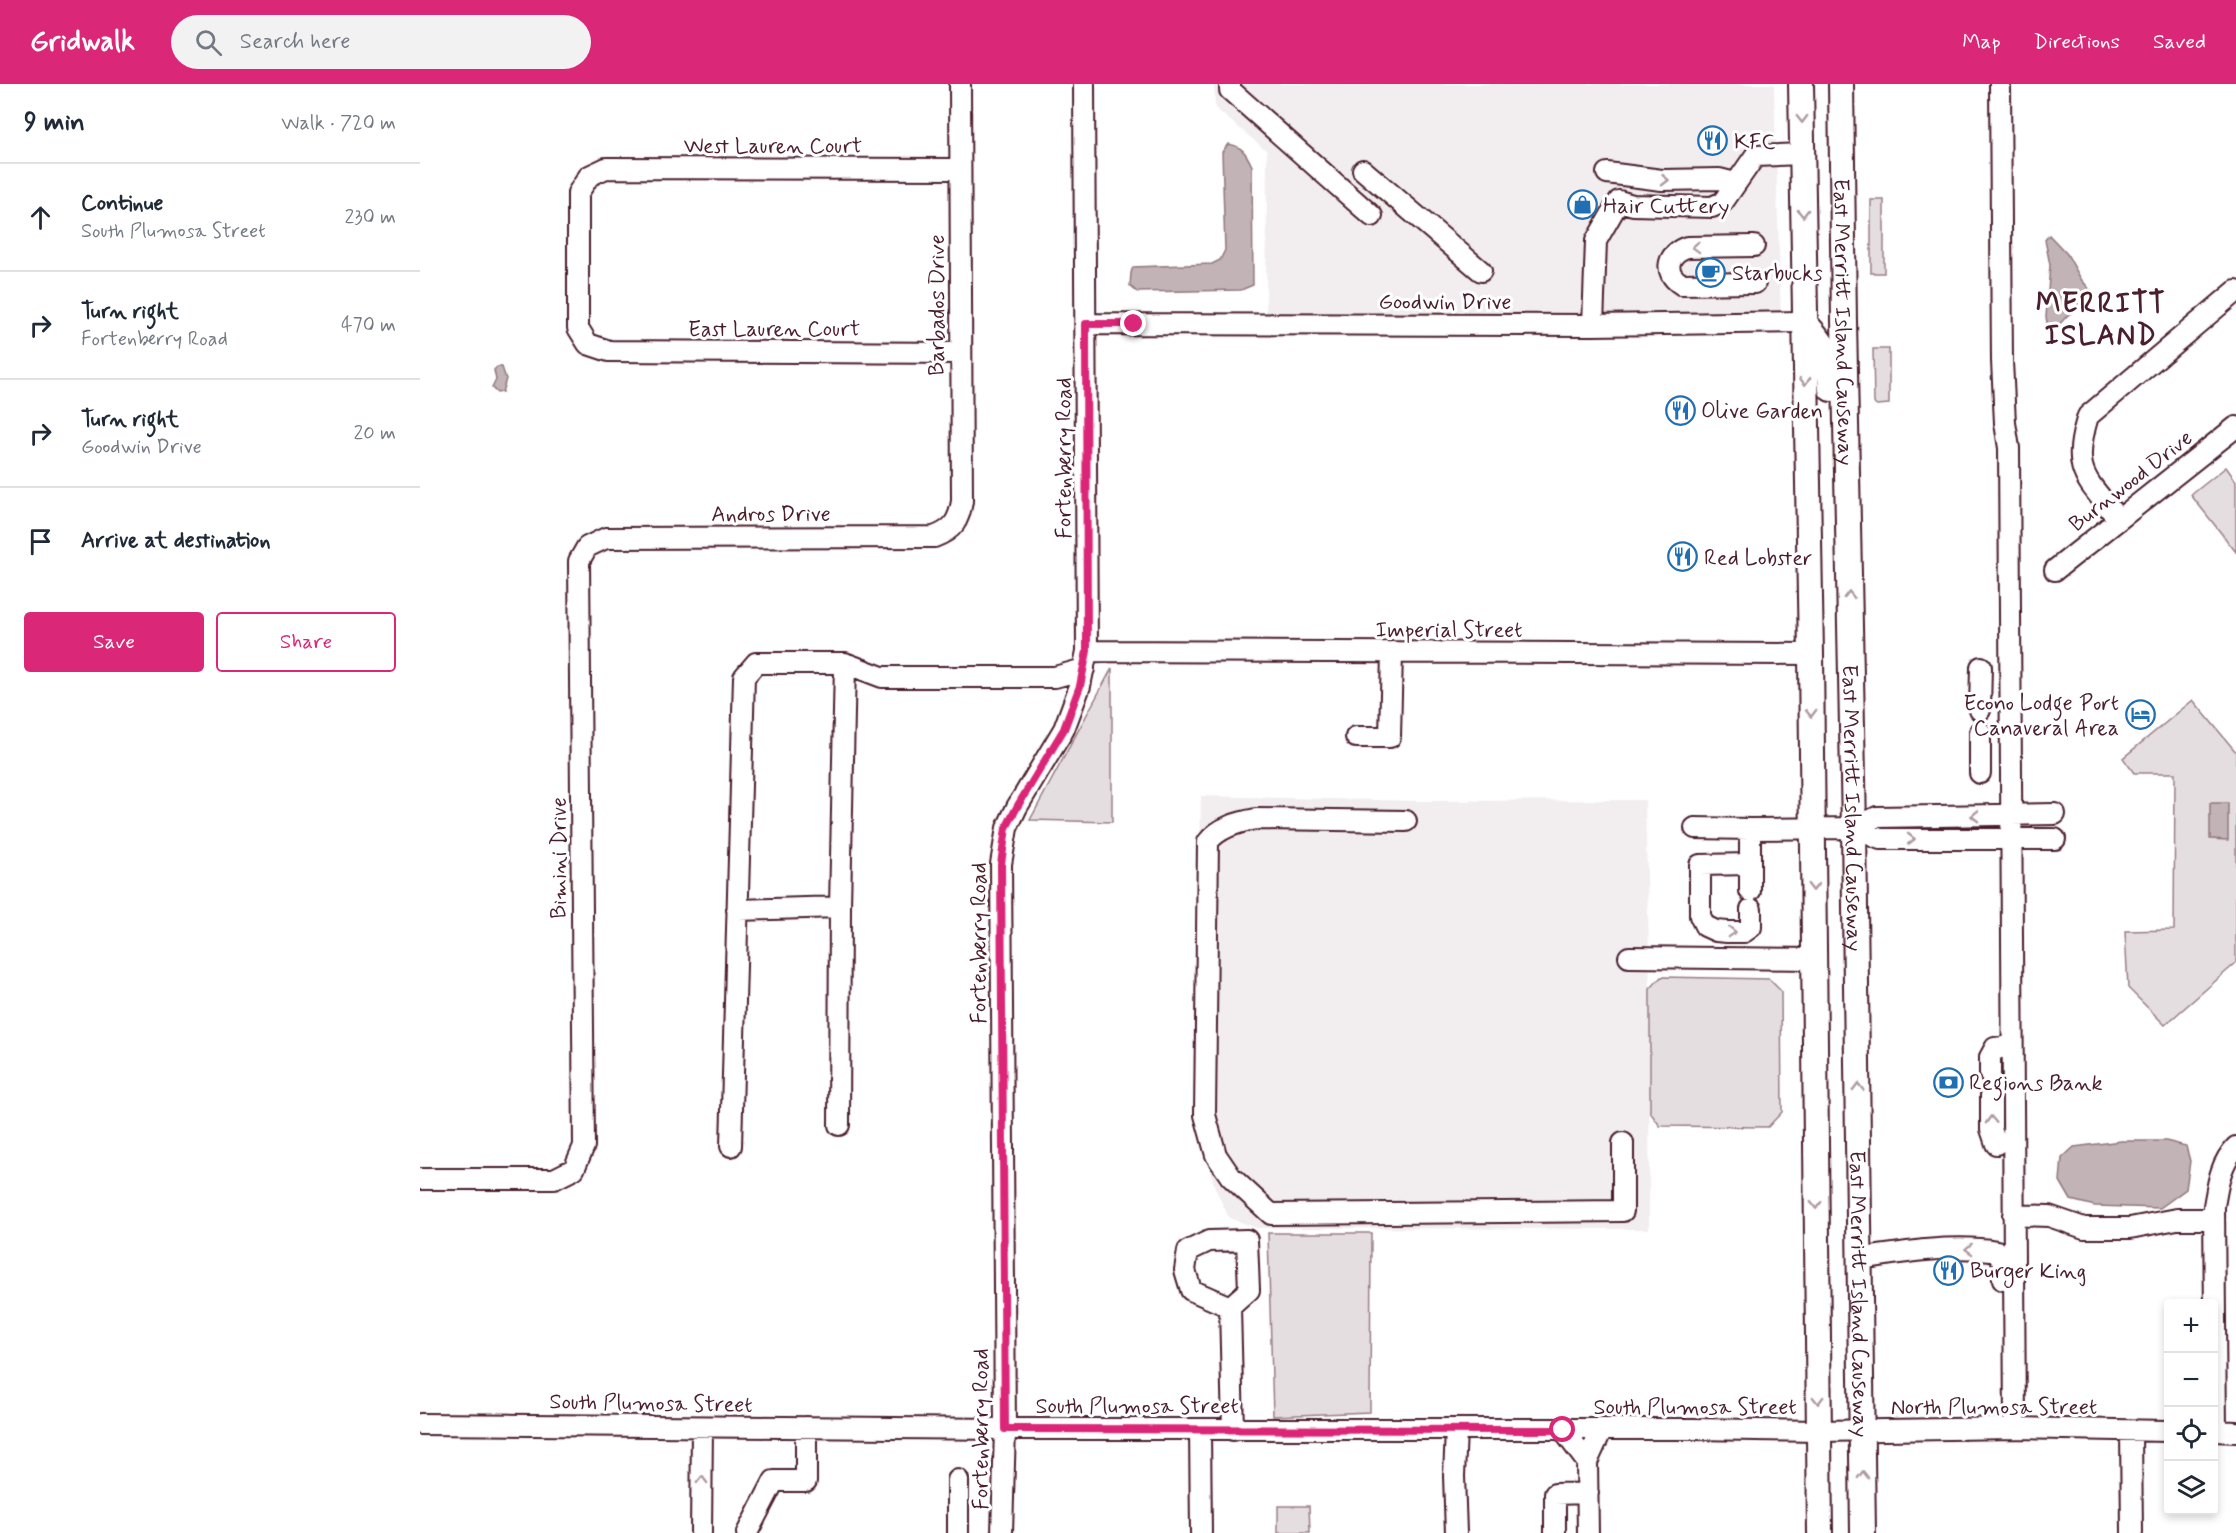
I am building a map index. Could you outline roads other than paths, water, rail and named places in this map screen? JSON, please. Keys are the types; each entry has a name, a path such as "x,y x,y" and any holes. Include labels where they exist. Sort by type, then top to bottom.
{"main road":[{"name":"East Merritt Island Causeway","path":"1802,84 1811,654 1820,1533"},
{"path":"1828,84 1843,154"},
{"name":"East Merritt Island Causeway","path":"1841,84 1863,1533"},
{"path":"1804,322 1824,343 1830,364 1831,389 1846,424"}],"street":[{"name":"Barbados Drive","path":"955,525 962,501 960,84"},
{"name":"Fortenberry Road","path":"1002,1533 1005,1429 1001,864 1006,828 1064,729 1080,686 1085,660 1084,84"},
{"path":"1230,84 1230,90 1372,216"},
{"path":"2000,84 2002,361 2005,423 2009,448 2015,1428"},
{"path":"1618,201 1633,205 1713,207 1722,202 1755,156 1802,154"},
{"name":"West Lauren Court","path":"588,344 578,328 578,193 589,176 606,168 960,169"},
{"path":"1364,170 1481,271"},
{"path":"1618,201 1607,173 1662,180 1719,179 1736,183"},
{"path":"1593,325 1596,241 1618,201"},
{"path":"1754,246 1687,247 1677,250 1670,259 1670,269 1673,279 1681,284 1755,283"},
{"path":"2118,519 2083,475 2080,459 2082,438 2088,416 2236,291"},
{"name":"Goodwin Drive","path":"1086,324 1593,325 1804,322"},
{"name":"East Lauren Court","path":"588,344 609,351 960,353"},
{"name":"Burnwood Drive","path":"2055,570 2236,427"},
{"name":"Andros Drive","path":"586,547 606,538 934,537 945,533 955,525"},
{"name":"Bimini Drive","path":"420,1179 554,1179 574,1169 584,1146 579,561 586,547"},
{"path":"1356,737 1390,737 1392,652"},
{"name":"Imperial Street","path":"845,663 882,677 1055,676 1085,660 1392,652 1811,654"},
{"path":"731,1146 744,677 756,663 845,663 840,907 839,1125"},
{"path":"1980,667 1980,710"},
{"path":"1980,732 1980,773"},
{"path":"1854,828 1877,817 2055,814"},
{"path":"1406,821 1256,819 1240,822 1222,830 1212,836 1208,842 1205,1115 1216,1155 1231,1177 1271,1214 1623,1211 1623,1143"},
{"path":"1695,828 1854,828 1880,839 2055,838"},
{"path":"1750,829 1751,927 1744,932 1716,931 1705,926 1700,916 1700,865 1750,864"},
{"path":"737,910 840,907"},
{"path":"1629,957 1814,959"},
{"path":"1990,1074 1990,1057 1995,1048 2012,1046"},
{"path":"1990,1095 1990,1129 1996,1144"},
{"path":"2215,1407 2214,1219 2219,1177 2228,1156 2236,1147"},
{"path":"2013,1215 2049,1216 2084,1228 2130,1228 2177,1219 2214,1219"},
{"path":"1860,1259 1907,1251 1984,1249 1997,1251 2003,1261 2002,1385"},
{"path":"1230,1307 1233,1430"},
{"name":"South Plumosa Street","path":"420,1424 1005,1429 1819,1431"},
{"path":"701,1533 702,1427"},
{"path":"751,1531 774,1481 806,1481 806,1427"},
{"name":"North Plumosa Street","path":"1819,1431 2015,1428 2164,1431"},
{"path":"1200,1429 1201,1533"},
{"path":"1588,1533 1587,1462 1602,1429"},
{"path":"1456,1430 1454,1476 1456,1533"},
{"path":"1563,1430 1587,1462"},
{"path":"2131,1431 2132,1533"},
{"path":"2218,1431 2236,1431"},
{"path":"958,1480 958,1533"},
{"path":"1556,1533 1555,1494 1588,1493"}],"place":[{"name":"KFC","path":"1713,141"},
{"name":"Hair Cuttery","path":"1582,205"},
{"name":"Starbucks","path":"1711,272"},
{"name":"Olive Garden","path":"1680,410"},
{"name":"Red Lobster","path":"1683,557"},
{"name":"Econo Lodge Port Canaveral Area","path":"2140,715"},
{"name":"Regions Bank","path":"1948,1082"},
{"name":"Burger King","path":"1949,1270"}],"district":[{"name":"MERRITT ISLAND","path":"2101,318"}]}
